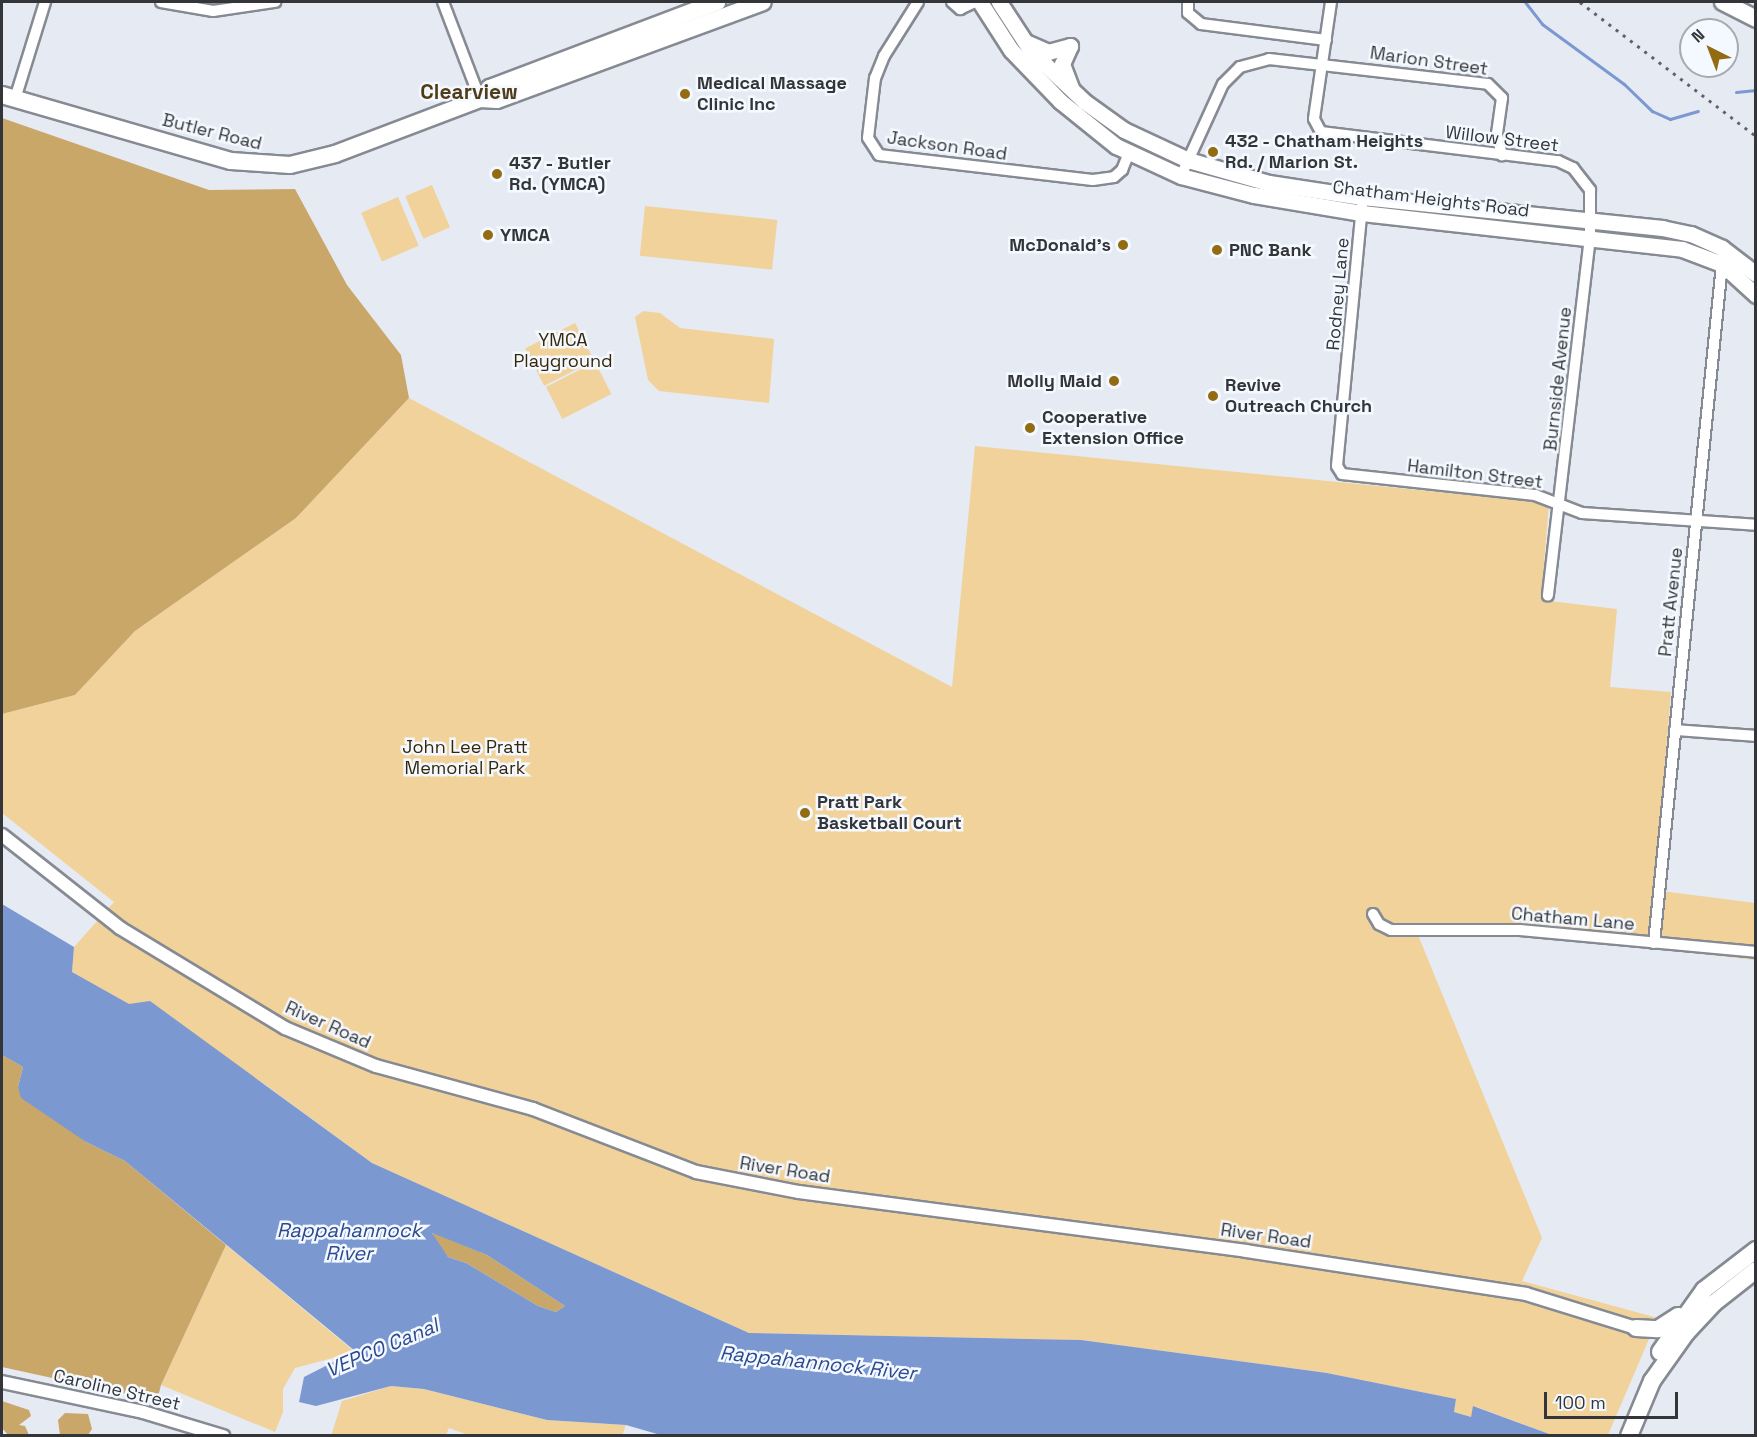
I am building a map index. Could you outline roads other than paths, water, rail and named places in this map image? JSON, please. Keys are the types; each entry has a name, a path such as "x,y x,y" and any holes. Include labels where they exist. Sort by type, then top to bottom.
{"main road":[{"name":"Butler Road","path":"480,99 490,88 717,2"},
{"name":"Butler Road","path":"8,97 231,161 270,166 324,157 480,99 496,100 763,2"},
{"name":"Chatham Heights Road","path":"980,2 992,24 1036,79 1079,118 1129,153 1181,176 1254,195 1362,213 1682,249 1722,264 1755,295"},
{"name":"Chatham Heights Road","path":"999,2 1020,38 1074,92 1124,130 1188,160 1269,183 1362,197 1691,234 1722,248 1755,274"},
{"path":"1723,2 1755,19"},
{"path":"1020,38 1048,52 1070,45 1062,64 1074,92"},
{"path":"1636,1328 1662,1328 1698,1298 1720,1275 1755,1250"},
{"path":"1652,1381 1694,1324 1755,1270"},
{"path":"1629,1436 1652,1381 1656,1360 1698,1298"},
{"path":"1636,1328 1650,1343 1656,1360"}],"street":[{"path":"8,97 45,2"},
{"path":"161,2 213,6 274,2"},
{"path":"443,2 480,99"},
{"name":"Jackson Road","path":"918,2 884,56 875,78 868,138 879,155 1093,180 1114,177 1122,171 1129,153"},
{"path":"952,2 960,9 975,2"},
{"path":"1188,2 1188,13 1201,24 1326,40"},
{"path":"1181,176 1223,84 1240,68 1269,59 1322,65 1331,2"},
{"name":"Willow Street","path":"1322,65 1314,119 1317,129 1326,135 1558,161 1573,168 1590,190 1590,237"},
{"name":"Marion Street","path":"1322,65 1488,84 1502,98 1497,134 1502,155"},
{"name":"Rodney Lane","path":"1337,466 1362,197"},
{"name":"Burnside Avenue","path":"1548,596 1590,237"},
{"name":"Pratt Avenue","path":"1654,943 1722,264"},
{"name":"Hamilton Street","path":"1337,466 1346,476 1535,495 1582,513 1755,525"},
{"path":"1675,730 1755,736"},
{"name":"River Road","path":"2,835 120,928 285,1028 376,1066 542,1112 696,1172 799,1192 1246,1251 1526,1294 1636,1328"},
{"name":"Chatham Lane","path":"1373,914 1388,930 1520,930 1755,952"},
{"name":"Caroline Street","path":"2,1382 124,1407 224,1436"}],"water":[{"name":"Rappahannock River","path":"2,904 74,947 72,972 129,1004 150,1001 372,1163 749,1333 1081,1340 1327,1373 1456,1399 1454,1412 1471,1417 1473,1406 1552,1435 664,1436 626,1425 547,1420 424,1389 391,1386 316,1406 299,1402 304,1377 355,1351 125,1161 86,1142 21,1098 18,1087 23,1067 2,1055","holes":["432,1233 487,1255 565,1306 556,1312 538,1306 466,1263 448,1257"]}],"waterway":[{"path":"1525,2 1542,24 1624,84 1652,111 1670,119 1698,111"},
{"path":"1736,92 1756,90"}],"railway":[{"path":"1580,2 1756,136"}],"place":[{"name":"Medical Massage Clinic Inc","path":"685,94"},
{"name":"432 - Chatham Heights Rd. / Marion St.","path":"1213,152"},
{"name":"437 - Butler Rd. (YMCA)","path":"497,174"},
{"name":"YMCA","path":"488,235"},
{"name":"McDonald's","path":"1123,245"},
{"name":"PNC Bank","path":"1217,250"},
{"name":"Molly Maid","path":"1114,381"},
{"name":"Revive Outreach Church","path":"1213,396"},
{"name":"Cooperative Extension Office","path":"1030,428"},
{"name":"Pratt Park Basketball Court","path":"805,813"}],"district":[{"name":"Clearview","path":"469,92"}],"park label":[{"name":"YMCA Playground","path":"563,351"},
{"name":"John Lee Pratt Memorial Park","path":"465,758"}],"water label":[{"name":"VEPCO Canal","path":"382,1348"}]}
